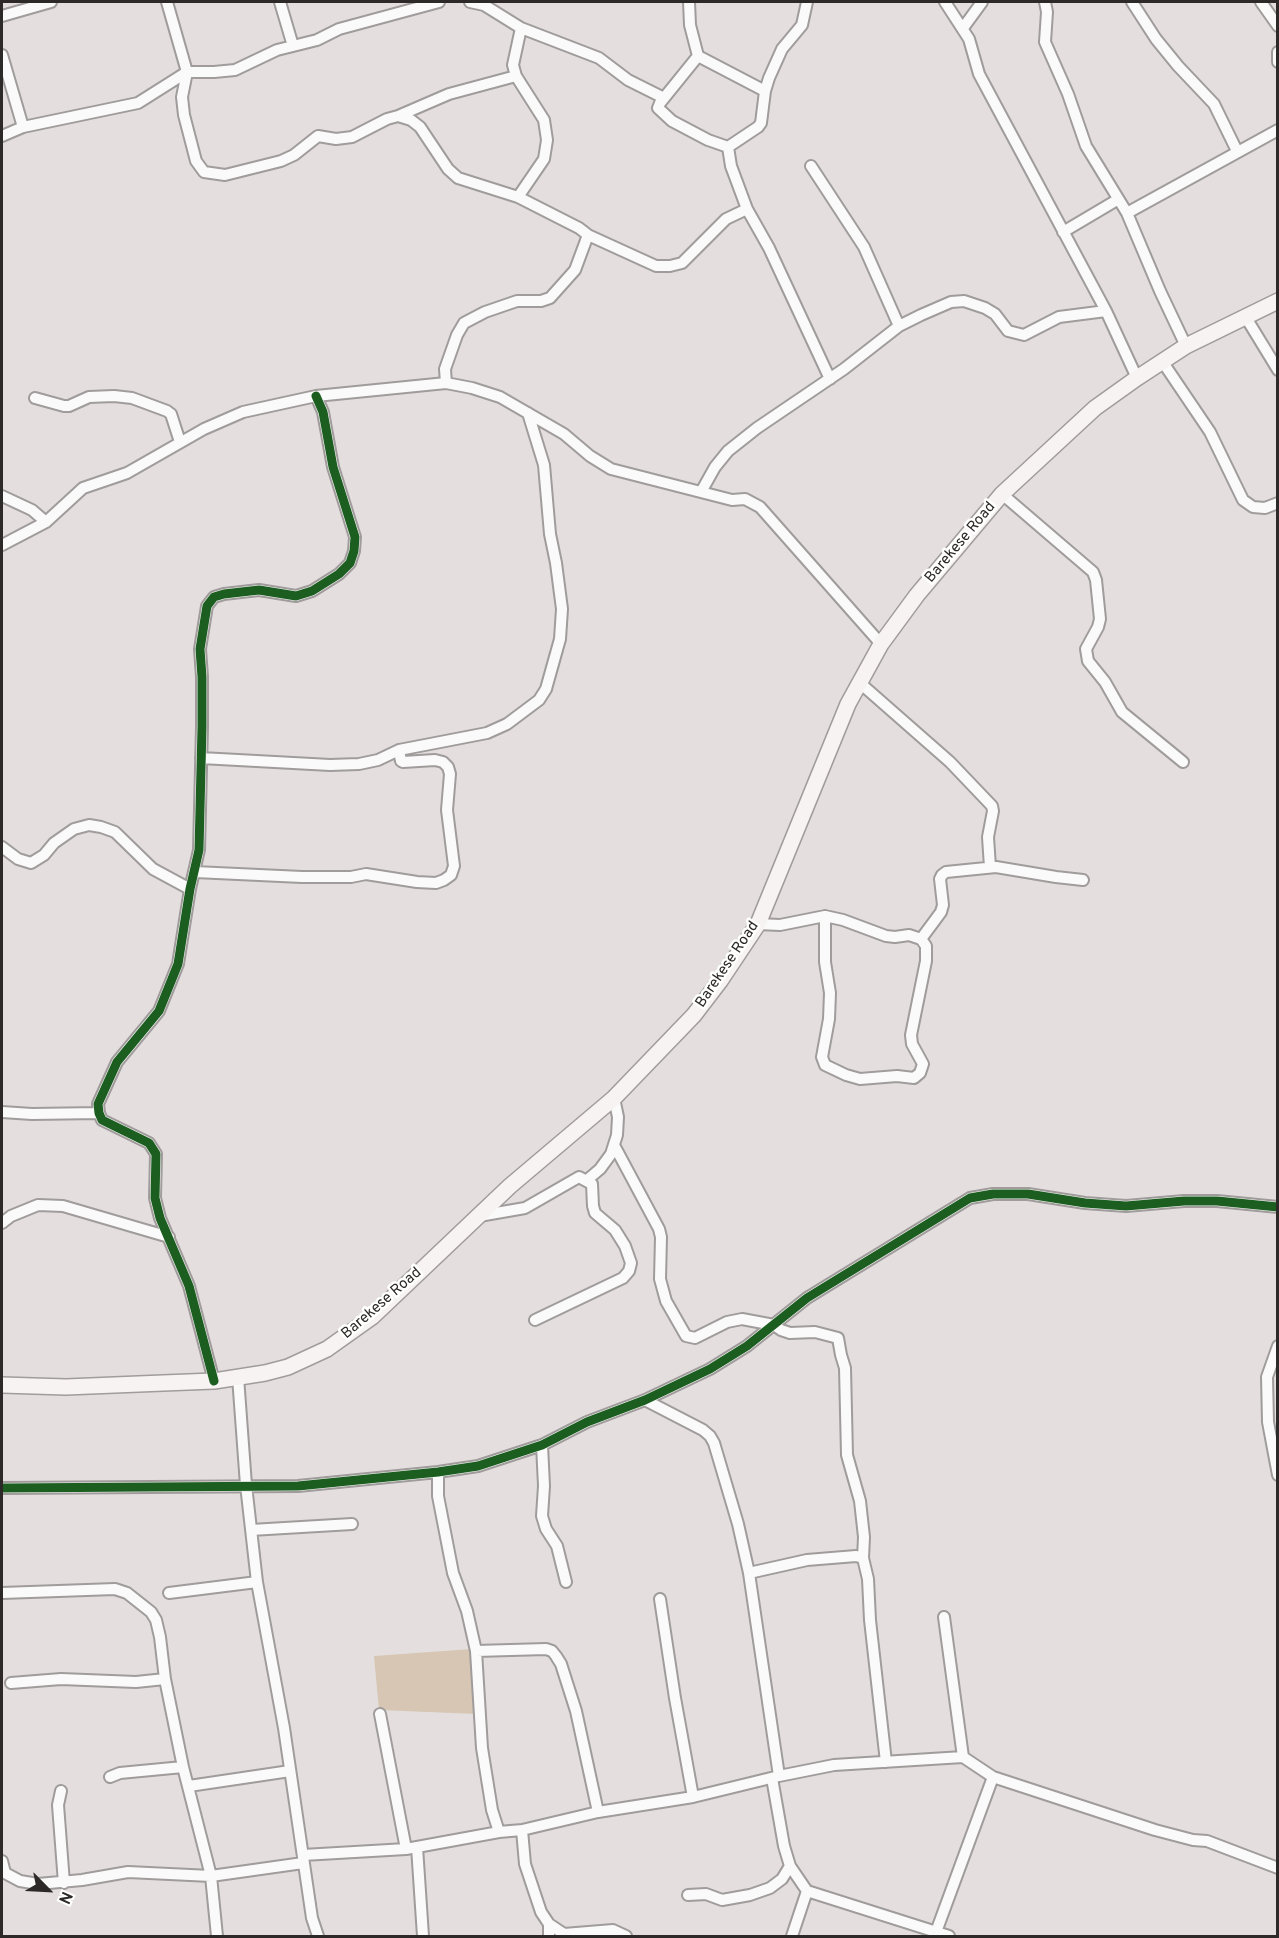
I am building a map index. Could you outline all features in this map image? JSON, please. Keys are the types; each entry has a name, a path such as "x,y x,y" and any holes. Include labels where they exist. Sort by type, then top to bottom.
{"main road":[{"name":"Barekese Road","path":"2,1385 66,1387 214,1381 238,1377 288,1366 327,1349 372,1317 510,1186 614,1098 694,1015 758,924 848,704 881,644 917,595 1002,494 1095,408 1137,378 1186,346 1278,301"}],"street":[{"path":"2,16 51,2"},
{"path":"167,2 187,72 182,97 184,115 196,161 204,172 225,175 281,161 294,155 318,136 336,139 352,137 449,94 516,76"},
{"path":"279,2 293,46"},
{"path":"2,136 23,127 138,103 187,72 235,70 277,50 317,40 339,29 439,2"},
{"path":"470,2 484,5 521,28 599,58 628,80 664,98"},
{"path":"678,2 689,3 690,25 698,56 765,90"},
{"path":"729,147 758,128 761,123 765,90 782,49 802,25 807,2"},
{"path":"945,2 969,39 979,74 1106,312 1137,378"},
{"path":"963,28 982,2"},
{"path":"1045,2 1047,12 1045,42 1068,94 1086,146 1127,213 1186,346"},
{"path":"1132,2 1156,39 1214,104 1237,151"},
{"path":"1261,2 1278,26"},
{"path":"518,197 544,159 547,140 544,120 516,76 513,64 521,28"},
{"path":"1278,52 1278,62"},
{"path":"2,55 23,127"},
{"path":"698,56 658,108 672,122 708,140 729,147"},
{"path":"398,116 411,120 420,127 448,170 458,178 518,197 579,228 588,235 656,266 682,263 726,219 747,208"},
{"path":"1127,213 1278,130"},
{"path":"729,147 731,166 747,208 769,248 830,379"},
{"path":"812,166 864,247 898,326"},
{"path":"1063,232 1117,200"},
{"path":"446,383 446,369 457,335 464,323 473,317 517,301 541,301 550,298 575,270 588,235"},
{"path":"700,492 728,451 758,428 830,379 898,326 951,302 964,301 985,308 995,314 1008,331 1024,335 1059,316 1106,312"},
{"path":"1245,316 1278,370"},
{"path":"1162,361 1210,432 1243,500 1253,507 1265,508 1278,503"},
{"path":"2,545 46,522 83,488 127,473 204,429 243,412 316,396 446,383 500,397 564,434 590,456 611,469 732,500 745,499 760,507 881,644"},
{"path":"214,1381 189,1286 160,1218 155,1198 156,1154 149,1143 102,1120 98,1104 117,1062 159,1011 178,964 199,850 202,677 200,649 207,606 214,597 259,590 296,596 312,591 339,574 350,563 355,537 333,467 323,412 316,396"},
{"path":"35,398 64,406 89,397 132,398 171,414 180,442"},
{"path":"201,758 330,765 359,764 399,750 486,733 507,724 539,700 546,689 560,639 562,609 550,534 544,465 528,413"},
{"path":"1002,494 1093,573 1096,580 1100,619 1086,649 1088,661 1105,682 1122,712 1183,762"},
{"path":"2,496 32,510 46,522"},
{"path":"860,683 950,762 992,806 988,837 990,867"},
{"path":"195,872 302,877 351,877 366,874 417,882 436,883 444,880 451,875 454,866 447,810 450,774 448,767 443,762 435,760 404,762 401,760 399,750"},
{"path":"2,847 18,859 31,863 74,829 89,825 101,827 115,832 153,869 190,889"},
{"path":"921,939 941,912 942,874 946,872 990,867 1010,868 1083,880"},
{"path":"758,924 780,925 825,916 843,920 886,936 909,935 921,939 926,946 926,961 911,1035 912,1044 923,1064 920,1073 914,1078 897,1076 860,1079 831,1070 825,1065 822,1057 830,1001 825,962 825,916"},
{"path":"587,1180 600,1169 611,1154 614,1145 618,1117 614,1098"},
{"path":"2,1112 99,1113"},
{"path":"614,1145 659,1229 662,1237 660,1279 666,1301 686,1336 695,1338 727,1322 742,1319 774,1325 790,1333 815,1332 838,1338 846,1376 847,1455 860,1501 864,1537 863,1558 868,1579 870,1620 886,1762"},
{"path":"479,1216 525,1208 579,1177 592,1184 595,1213 615,1230 625,1246 631,1263 629,1271 623,1278 535,1320"},
{"path":"2,1488 298,1485 438,1472 488,1463 542,1445 587,1422 645,1400 735,1354 807,1298 970,1198 993,1194 1028,1194 1084,1203 1126,1206 1184,1201 1217,1201 1278,1207"},
{"path":"2,1223 11,1215 38,1205 63,1206 169,1236"},
{"path":"1278,1346 1267,1377 1268,1422 1278,1475"},
{"path":"238,1377 256,1582 290,1771 312,1918 318,1936"},
{"path":"645,1400 703,1430 710,1436 738,1524 749,1573 784,1846 790,1866 807,1891 949,1936"},
{"path":"542,1445 544,1486 542,1516 546,1529 557,1546 566,1581"},
{"path":"438,1472 438,1496 453,1573 467,1611 476,1651 482,1748 492,1810 499,1832"},
{"path":"251,1530 352,1524"},
{"path":"749,1573 807,1560 856,1556 863,1558"},
{"path":"169,1593 256,1582"},
{"path":"2,1593 115,1589 127,1593 145,1606 156,1620 165,1679 183,1767 211,1876 217,1936"},
{"path":"660,1599 693,1797"},
{"path":"944,1617 963,1757"},
{"path":"476,1651 546,1649 552,1651 556,1656 561,1664 576,1711 598,1812"},
{"path":"11,1683 61,1679 136,1682 165,1679"},
{"path":"380,1714 412,1848 423,1936"},
{"path":"2,1861 5,1873 20,1881 38,1884 128,1872 211,1876 303,1859 412,1848 522,1830 598,1812 693,1797 834,1765 963,1757 993,1777 1155,1830 1193,1840 1207,1841 1278,1868"},
{"path":"110,1777 120,1773 183,1767"},
{"path":"189,1786 290,1771"},
{"path":"936,1932 993,1777"},
{"path":"62,1791 58,1805 64,1882"},
{"path":"522,1830 525,1864 541,1912 549,1924 564,1935 613,1930 626,1936"},
{"path":"688,1894 706,1894 722,1900 750,1895 770,1888 782,1879 790,1866"},
{"path":"792,1936 807,1891"},
{"path":"549,1924 549,1936"}],"shaded area":[{"path":"472,1649 477,1714 379,1710 374,1656"}],"cycle path":[{"path":"214,1381 189,1286 160,1218 155,1198 156,1154 149,1143 102,1120 98,1104 117,1062 159,1011 178,964 199,850 202,727 200,649 207,606 214,597 224,594 259,590 296,596 312,591 339,574 350,563 354,551 355,537 333,467 323,412 316,396"},
{"path":"2,1488 298,1486 478,1466 542,1445 587,1422 645,1400 710,1369 747,1346 807,1298 970,1198 993,1194 1028,1194 1085,1203 1126,1206 1184,1201 1217,1201 1278,1207"}]}
